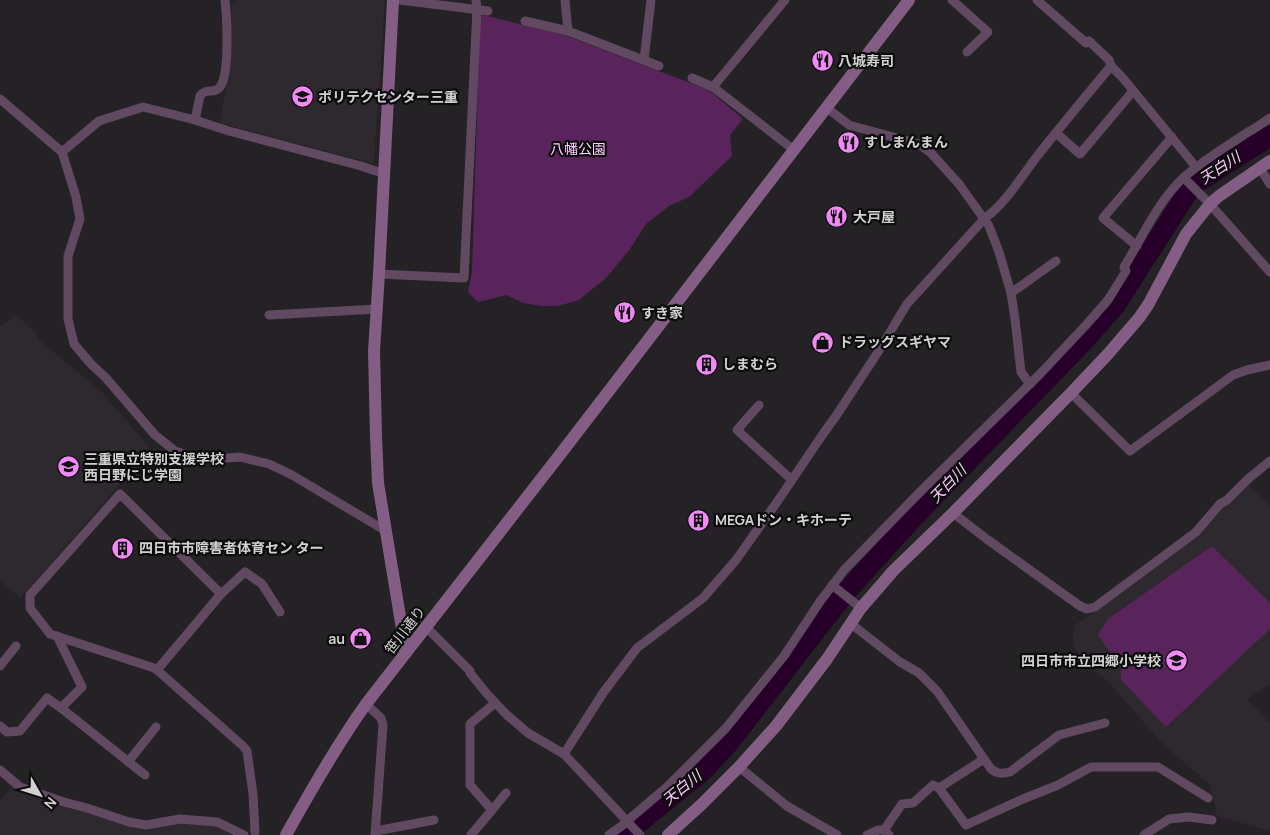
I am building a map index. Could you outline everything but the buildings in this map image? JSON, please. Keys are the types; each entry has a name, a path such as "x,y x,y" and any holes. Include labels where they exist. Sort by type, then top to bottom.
{"street":[{"path":"195,120 202,93 218,89 221,86 225,72 228,31 225,0"},
{"path":"393,0 380,274 374,351 378,483 406,653"},
{"path":"400,0 476,5 488,11"},
{"path":"565,0 568,32"},
{"path":"644,60 651,0"},
{"path":"713,87 785,0"},
{"name":"笹川通り","path":"287,835 333,753 366,704 909,0"},
{"path":"952,0 988,32 967,52"},
{"path":"1037,0 1086,43 1089,41 1109,60 1111,66 1196,167"},
{"path":"380,274 464,278 476,5"},
{"path":"526,21 568,32 659,66"},
{"path":"564,754 603,693 637,648 703,598 736,560 836,416 907,304 1022,179 1036,157 1111,66"},
{"path":"692,78 713,87 794,150"},
{"path":"1056,133 1080,154 1133,91"},
{"path":"0,99 62,152 76,197 80,219 68,256 68,319 74,344 91,364 106,378 155,435 175,451 204,460 240,458 269,464 292,475 386,531"},
{"path":"62,152 98,120 143,107 385,174"},
{"path":"827,108 849,125 919,144 930,152 959,184 984,219 994,236 1000,252 1011,293 1021,372 1030,384"},
{"path":"609,835 628,822 667,787 726,728 784,656 845,570 919,493 1040,374 1108,300 1126,270 1124,266 1160,205 1196,167 1270,118"},
{"path":"1137,246 1103,218 1172,137"},
{"path":"668,835 739,767 776,726 827,659 860,606 1072,393 1139,318 1186,234 1208,202 1265,165 1270,184"},
{"path":"1185,179 1270,272"},
{"path":"1011,293 1056,261"},
{"path":"270,315 377,309"},
{"path":"1072,393 1130,451 1233,375 1270,365"},
{"path":"759,405 737,430 792,480"},
{"path":"953,513 1029,570 1087,609 1095,607 1196,532 1220,504 1232,496 1248,479 1270,461"},
{"path":"0,770 20,787 129,822 146,824 180,818 217,822 252,834 253,794 247,751 243,746 154,668 50,634 30,608 30,595 120,494 221,594"},
{"path":"157,670 221,594 245,572 262,584 280,612"},
{"path":"833,586 860,606"},
{"path":"850,623 937,690 991,769 996,773 1010,772 1059,735 1105,723"},
{"path":"426,627 463,663 495,703 528,733 564,754 640,835"},
{"path":"57,636 82,687 61,708"},
{"path":"0,666 16,646"},
{"path":"0,726 7,732 20,731 47,698 145,775"},
{"path":"492,810 470,785 470,724 495,703"},
{"path":"366,704 380,718 383,725 375,833 434,820"},
{"path":"128,762 156,727"},
{"path":"939,788 984,759"},
{"path":"739,767 787,806 837,835"},
{"path":"867,835 878,830 886,833 902,804 913,803 933,785 939,788 966,825 1058,785 1090,767 1158,767 1208,798"},
{"path":"471,835 506,792"},
{"path":"1144,835 1170,819 1189,817 1212,820"}],"shaded area":[{"name":"ポリテクセンター三重","path":"237,0 385,0 374,164 220,123 228,71 232,5"},
{"name":"三重県立特別支援学校 西日野にじ学園","path":"16,315 34,331 40,341 101,391 152,450 21,598 0,581 0,326"},
{"name":"四日市市立四郷小学校","path":"1247,484 1270,507 1270,684 1247,699 1270,723 1270,831 1217,816 1210,785 1162,743 1108,681 1087,665 1073,644 1075,626 1079,622 1097,610"},
{"path":"14,785 147,828 160,827 177,822 216,826 235,835 0,835 0,801"}],"green space":[{"name":"八幡公園","path":"483,15 564,35 709,90 743,119 730,135 732,156 689,197 669,206 646,224 630,249 606,278 579,300 558,306 541,306 523,303 507,295 478,302 468,292 472,272 480,18"},
{"path":"1212,546 1270,603 1270,629 1166,727 1121,680 1121,668 1098,635 1108,619"}],"waterway":[{"name":"天白川","path":"624,835 702,772 729,743 846,592 915,516 1087,338 1115,306 1192,186 1270,136"}],"place":[{"name":"八城寿司","path":"822,61"},
{"name":"ポリテクセンター三重","path":"302,97"},
{"name":"すしまんまん","path":"848,142"},
{"name":"大戸屋","path":"837,217"},
{"name":"すき家","path":"625,313"},
{"name":"ドラッグスギヤマ","path":"823,342"},
{"name":"しまむら","path":"706,364"},
{"name":"三重県立特別支援学校 西日野にじ学園","path":"68,467"},
{"name":"MEGAドン・キホーテ","path":"699,520"},
{"name":"四日市市障害者体育セン ター","path":"123,548"},
{"name":"au","path":"361,639"},
{"name":"四日市市立四郷小学校","path":"1177,661"}]}
